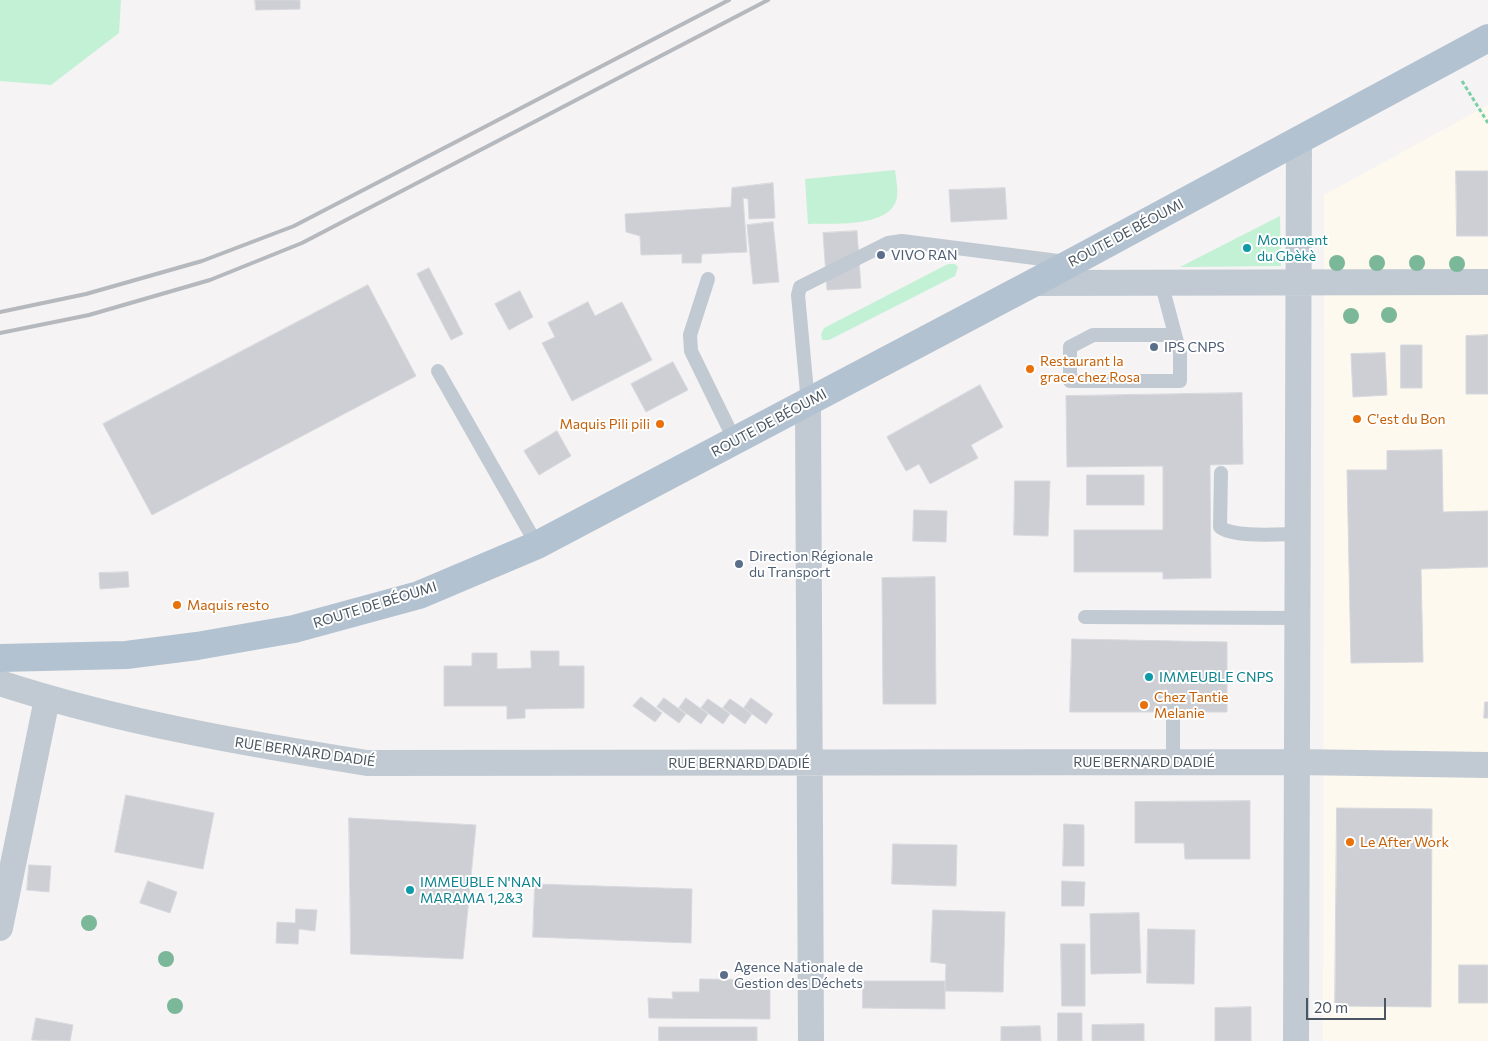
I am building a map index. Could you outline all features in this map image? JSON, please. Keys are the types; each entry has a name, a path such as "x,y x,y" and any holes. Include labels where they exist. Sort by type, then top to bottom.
{"main road":[{"name":"ROUTE DE BÉOUMI","path":"0,658 126,655 294,629 420,595 537,545 1071,263 1488,38"}],"street":[{"path":"1296,1041 1299,140"},
{"path":"1032,283 1488,282"},
{"path":"808,402 811,1041"},
{"name":"RUE BERNARD DADIÉ","path":"0,683 47,698 220,739 367,763 1297,762 1488,765"},
{"path":"0,928 47,698"}],"lane":[{"path":"808,402 798,295 800,287 888,243 902,241 1071,263"},
{"path":"708,279 690,335 691,351 735,441"},
{"path":"1161,282 1180,353 1180,381 1070,381 1070,348 1093,335 1175,335"},
{"path":"438,371 537,545"},
{"path":"1221,472 1220,527 1224,530 1251,534 1298,534"},
{"path":"1085,617 1298,618"},
{"path":"1173,699 1173,762"}],"path":[{"path":"1449,59 1488,123"}],"shaded area":[{"path":"1488,105 1488,1041 1323,1041 1324,195"}],"green space":[{"path":"0,0 121,0 119,33 51,85 0,81"},
{"path":"895,170 897,198 891,210 882,216 858,222 808,224 805,179"},
{"path":"1280,216 1281,266 1180,267"},
{"path":"948,264 955,264 958,267 955,276 829,340 822,340 821,334 824,328"}],"building":[{"path":"255,0 300,0 300,9 256,10"},
{"path":"1456,171 1488,171 1488,236 1457,236"},
{"path":"773,183 775,218 749,219 748,199 743,198 747,252 702,254 701,263 682,263 682,254 641,255 640,236 626,232 625,214 731,207 732,188"},
{"path":"1005,188 1007,219 951,222 949,190"},
{"path":"773,222 779,282 753,284 747,225"},
{"path":"857,231 861,288 827,290 823,233"},
{"path":"429,268 463,334 451,340 417,274"},
{"path":"368,285 416,376 152,515 103,424"},
{"path":"520,291 533,317 509,330 495,304"},
{"path":"588,302 595,316 622,302 652,360 572,401 542,343 555,337 548,323"},
{"path":"1488,335 1488,394 1466,394 1466,336"},
{"path":"1401,345 1422,345 1422,388 1401,388"},
{"path":"1385,353 1387,395 1353,397 1351,354"},
{"path":"673,362 688,390 646,412 631,384"},
{"path":"980,385 1003,427 971,445 978,458 930,484 919,464 906,471 887,437"},
{"path":"1242,393 1243,464 1210,465 1211,578 1163,579 1163,572 1074,572 1074,530 1163,530 1163,466 1067,467 1066,396"},
{"path":"557,431 571,456 539,475 524,451"},
{"path":"1442,450 1443,512 1488,511 1488,567 1421,569 1423,662 1351,663 1347,470 1387,470 1387,451"},
{"path":"1087,475 1144,475 1144,505 1087,505"},
{"path":"1015,481 1050,481 1048,536 1014,535"},
{"path":"914,510 947,511 946,542 913,541"},
{"path":"128,572 129,587 100,589 99,573"},
{"path":"935,577 936,704 883,704 882,578"},
{"name":"IMMEUBLE CNPS","path":"1072,639 1227,642 1227,712 1070,712"},
{"path":"531,651 559,651 559,666 584,666 584,708 525,709 525,718 507,719 507,706 444,706 444,666 472,666 472,653 497,653 497,669 531,668"},
{"path":"641,697 662,713 655,722 633,706"},
{"path":"664,698 686,714 679,723 657,707"},
{"path":"686,698 708,714 701,724 679,708"},
{"path":"751,698 773,714 766,724 744,708"},
{"path":"708,699 730,714 723,724 701,708"},
{"path":"730,699 752,714 745,724 723,708"},
{"path":"1485,702 1488,702 1488,718 1484,718"},
{"path":"126,795 214,813 203,869 115,852"},
{"path":"1250,801 1250,859 1185,859 1184,843 1135,843 1135,802"},
{"path":"1337,808 1432,809 1431,1007 1335,1006"},
{"name":"IMMEUBLE N'NAN MARAMA 1,2&3","path":"349,818 476,825 463,959 351,954"},
{"path":"1064,824 1084,825 1084,866 1063,866"},
{"path":"893,844 957,845 956,886 892,884"},
{"path":"29,865 51,866 49,892 27,890"},
{"path":"148,881 177,892 170,913 140,903"},
{"path":"1062,881 1085,882 1084,906 1062,906"},
{"path":"535,884 692,889 691,943 533,937"},
{"path":"296,909 317,910 315,931 299,929 298,944 276,943 277,922 295,923"},
{"path":"933,910 1005,912 1003,992 945,991 946,964 931,962"},
{"path":"1139,913 1141,973 1091,974 1090,914"},
{"path":"1148,929 1195,930 1194,984 1147,983"},
{"path":"1061,944 1085,944 1085,1006 1062,1006"},
{"path":"1459,965 1488,965 1488,1003 1459,1003"},
{"path":"700,979 770,980 770,1019 649,1018 648,998 673,999 672,992 699,992"},
{"path":"863,981 945,981 945,1009 863,1008"},
{"path":"1251,1007 1251,1041 1215,1041 1215,1008"},
{"path":"1058,1013 1082,1013 1082,1041 1058,1041"},
{"path":"36,1018 73,1025 70,1041 32,1040"},
{"path":"1144,1024 1144,1041 1092,1041 1092,1025"},
{"path":"1040,1026 1041,1041 1001,1041 1001,1027"},
{"path":"659,1027 757,1027 757,1041 659,1041"}],"railway":[{"path":"0,312 86,294 202,261 294,226 729,0"},
{"path":"0,333 89,315 210,280 302,243 768,0"}],"place":[{"name":"Monument du Gbèkè","path":"1247,248"},
{"name":"VIVO RAN","path":"881,255"},
{"name":"IPS CNPS","path":"1154,347"},
{"name":"Restaurant la grace chez Rosa","path":"1030,369"},
{"name":"C'est du Bon","path":"1357,419"},
{"name":"Maquis Pili pili","path":"660,424"},
{"name":"Direction Régionale du Transport","path":"739,564"},
{"name":"Maquis resto","path":"177,605"},
{"name":"IMMEUBLE CNPS","path":"1149,677"},
{"name":"Chez Tantie Melanie","path":"1144,705"},
{"name":"Le After Work","path":"1350,842"},
{"name":"IMMEUBLE N'NAN MARAMA 1,2&3","path":"410,890"},
{"name":"Agence Nationale de Gestion des Déchets","path":"724,975"}]}
